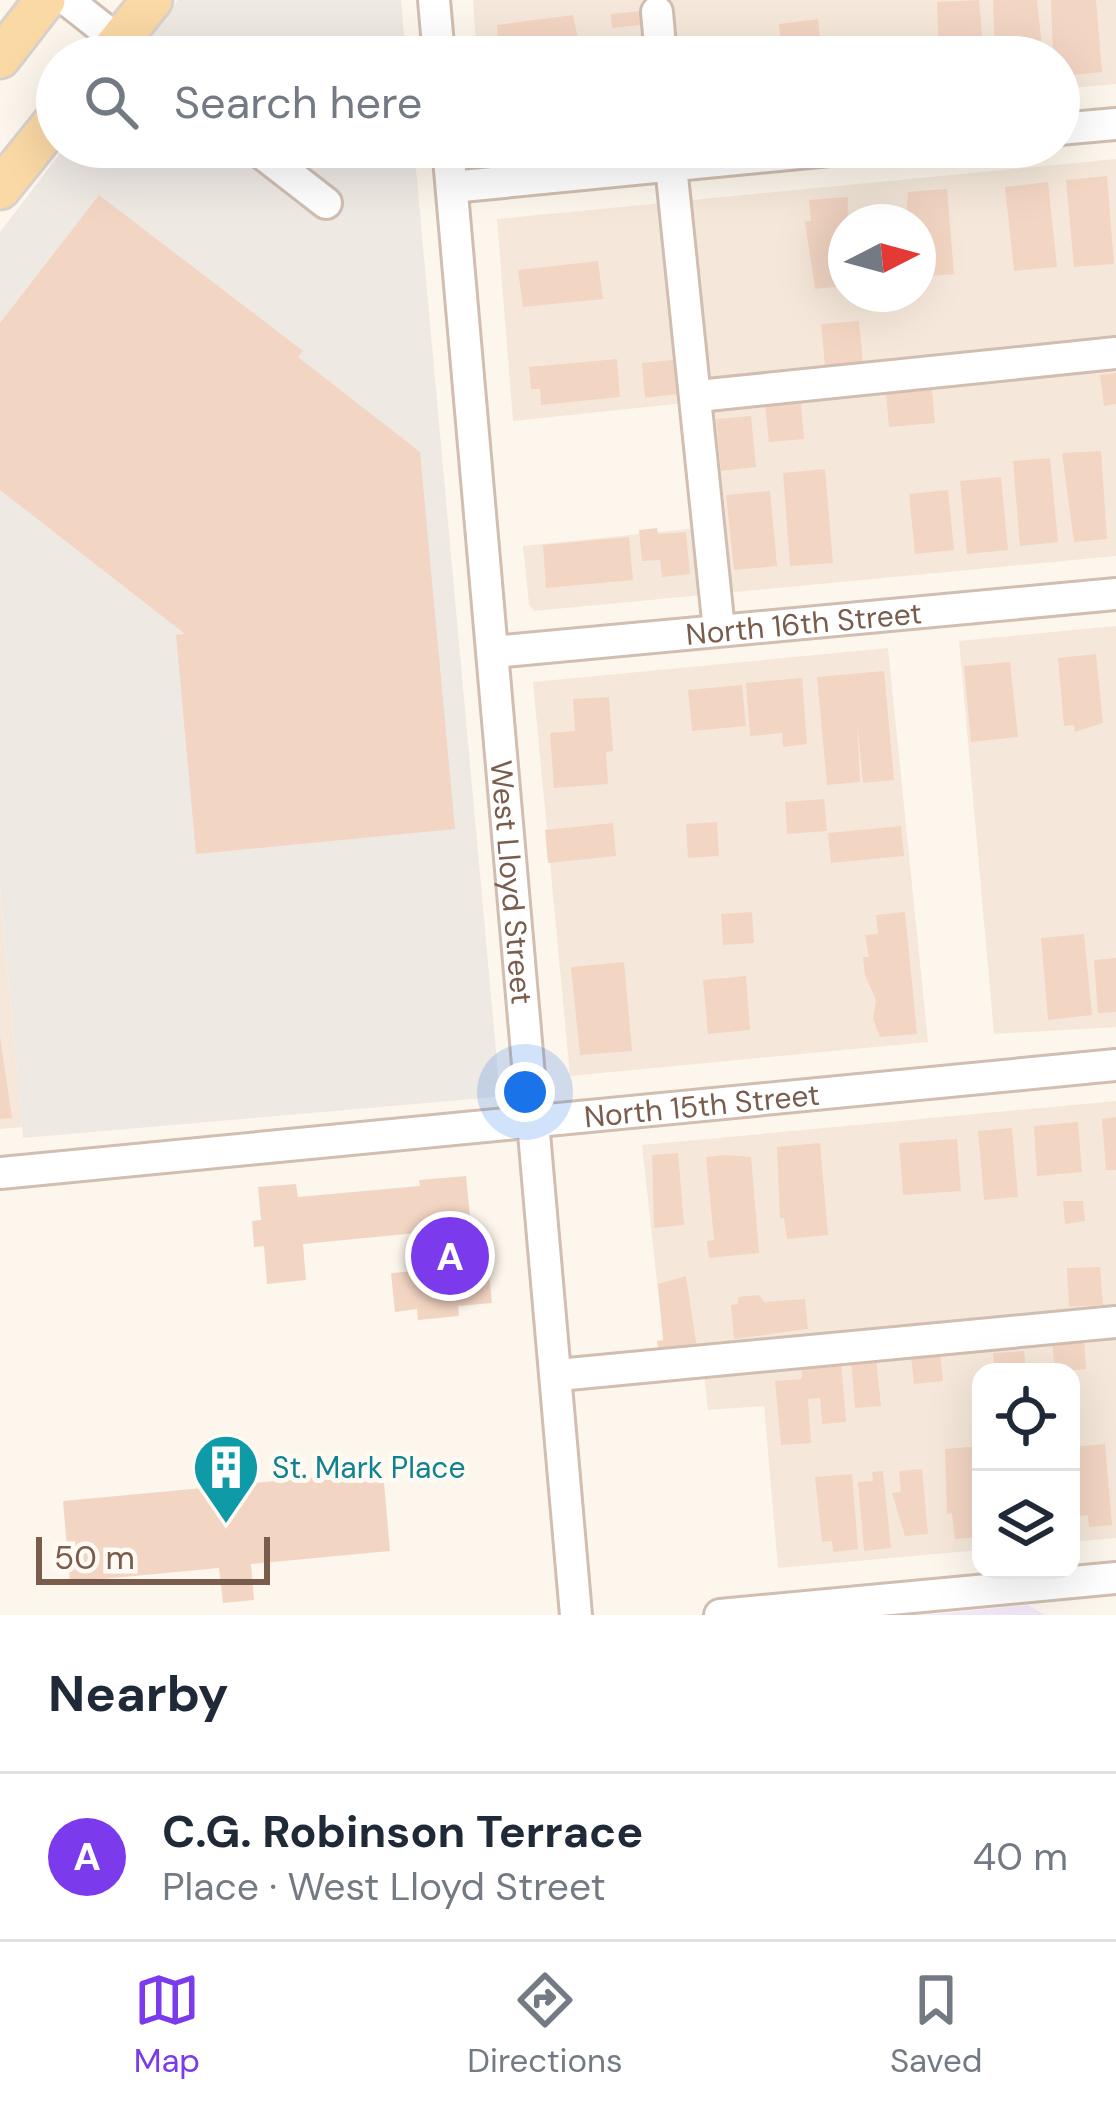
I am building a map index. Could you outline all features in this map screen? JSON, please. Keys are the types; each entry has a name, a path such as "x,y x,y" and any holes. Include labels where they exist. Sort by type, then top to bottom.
{"main road":[{"path":"0,58 45,0"},
{"path":"131,36 152,0"},
{"path":"0,189 36,144"}],"street":[{"path":"67,0 104,36"},
{"path":"434,0 437,36"},
{"path":"657,12 659,36"},
{"path":"1080,127 1116,124"},
{"path":"281,168 326,203"},
{"name":"West Lloyd Street","path":"450,168 576,1615"},
{"path":"452,188 588,168"},
{"path":"670,168 698,396 718,631"},
{"path":"698,396 1116,353"},
{"name":"North 16th Street","path":"493,652 1116,594"},
{"name":"North 15th Street","path":"0,1173 1116,1065"},
{"path":"558,1376 1116,1322"},
{"path":"720,1615 1116,1578"},
{"path":"1071,1582 1074,1614"}],"shaded area":[{"path":"178,0 401,0 404,36 150,36"},
{"path":"473,0 1116,0 1116,84 1080,87 1080,36 476,36"},
{"path":"1116,159 1116,556 534,611 529,605 523,546 697,528 685,403 513,421 497,219 1023,168 1080,168 1080,162"},
{"path":"49,168 416,168 499,1084 495,1097 23,1138 0,887 0,232"},
{"path":"1116,626 1116,1027 994,1034 959,641"},
{"path":"888,648 928,1042 570,1076 533,682"},
{"path":"0,889 22,1127 0,1129"},
{"path":"1116,1101 1116,1538 1080,1541 1080,1363 972,1363 972,1551 778,1568 764,1406 708,1410 704,1374 667,1374 642,1145"},
{"path":"1028,1605 1045,1615 924,1615"}],"building":[{"path":"979,0 982,36 938,36 937,2"},
{"path":"993,0 1037,0 1041,36 994,36"},
{"path":"1051,0 1096,0 1102,72 1080,74 1080,36 1052,36"},
{"path":"641,11 642,25 612,28 611,14"},
{"path":"573,15 578,36 498,36 497,25"},
{"path":"818,19 820,36 780,36 779,24"},
{"path":"1107,176 1114,264 1074,267 1066,180"},
{"path":"1048,182 1057,267 1014,271 1005,187"},
{"path":"947,189 954,274 936,276 936,204 907,204 908,192"},
{"path":"99,195 303,351 298,357 420,452 455,829 196,854 176,635 185,634 0,490 0,323"},
{"path":"848,197 848,204 828,204 828,288 815,289 805,222 811,221 809,200"},
{"path":"598,261 603,299 523,307 518,270"},
{"path":"859,321 863,363 825,366 821,324"},
{"path":"617,359 620,397 541,405 540,389 531,389 529,367"},
{"path":"673,360 677,394 645,398 642,363"},
{"path":"1116,373 1116,404 1104,406 1100,375"},
{"path":"932,390 935,423 889,427 886,394"},
{"path":"801,403 804,439 769,442 765,406"},
{"path":"751,416 756,467 721,471 716,419"},
{"path":"1101,451 1107,539 1074,542 1062,453"},
{"path":"1050,458 1058,542 1020,546 1013,461"},
{"path":"825,469 833,563 790,566 783,473"},
{"path":"1001,477 1008,550 967,554 960,481"},
{"path":"948,490 954,550 915,554 909,494"},
{"path":"770,491 777,566 734,570 726,495"},
{"path":"657,528 658,534 686,532 690,574 662,577 660,560 642,561 639,530"},
{"path":"629,537 633,580 546,588 543,545"},
{"path":"1096,654 1103,723 1075,732 1074,725 1064,726 1058,658"},
{"path":"1010,662 1018,737 971,742 964,666"},
{"path":"884,671 894,780 863,783 857,721 860,782 827,785 817,677"},
{"path":"802,678 807,744 783,747 782,733 750,736 746,683"},
{"path":"742,685 746,726 692,731 688,690"},
{"path":"609,697 613,751 606,752 608,784 554,788 550,733 575,731 573,699"},
{"path":"824,799 827,831 787,834 785,802"},
{"path":"717,822 719,856 688,858 686,824"},
{"path":"613,823 616,856 548,863 545,830"},
{"path":"901,826 904,856 831,863 828,833"},
{"path":"752,912 754,943 723,945 721,914"},
{"path":"905,912 917,1034 880,1037 873,1019 876,1000 865,975 863,957 869,957 865,935 878,934 876,915"},
{"path":"1084,934 1092,1015 1048,1020 1041,938"},
{"path":"1116,958 1116,1012 1098,1013 1094,960"},
{"path":"624,962 632,1051 580,1055 571,967"},
{"path":"746,976 750,1030 708,1034 703,980"},
{"path":"0,1036 12,1118 0,1119"},
{"path":"1116,1117 1116,1170 1106,1170 1102,1119"},
{"path":"1078,1122 1082,1172 1037,1176 1034,1126"},
{"path":"1012,1128 1018,1197 984,1200 978,1131"},
{"path":"957,1139 961,1191 903,1195 899,1143"},
{"path":"820,1143 828,1235 787,1239 784,1218 780,1218 777,1147"},
{"path":"678,1153 684,1225 654,1228 652,1155"},
{"path":"706,1157 751,1157 759,1253 709,1258 707,1241 714,1240"},
{"path":"466,1176 475,1266 488,1264 492,1303 458,1306 459,1316 418,1320 417,1309 395,1312 391,1273 428,1270 425,1240 418,1240 417,1233 303,1244 306,1280 267,1284 264,1246 254,1247 252,1221 261,1220 258,1187 296,1184 298,1197 420,1186 419,1180"},
{"path":"1063,1201 1083,1201 1085,1221 1065,1224"},
{"path":"1100,1267 1103,1305 1069,1307 1067,1268"},
{"path":"686,1276 697,1349 659,1353 657,1341 663,1340 658,1284"},
{"path":"759,1295 764,1302 805,1299 808,1329 734,1339 731,1305 738,1304 738,1297"},
{"path":"1084,1338 1086,1369 1080,1370 1080,1363 1054,1363 1052,1340"},
{"path":"1024,1351 1025,1363 994,1363 993,1353"},
{"path":"940,1352 943,1381 914,1384 911,1355"},
{"path":"876,1358 881,1406 855,1408 851,1361"},
{"path":"841,1361 846,1422 822,1424 820,1398 808,1399 811,1443 781,1445 775,1381 802,1379 801,1362"},
{"path":"1105,1444 1112,1525 1089,1527 1088,1515 1080,1516 1080,1446"},
{"path":"972,1447 972,1538 955,1539 952,1513 947,1514 945,1449"},
{"path":"922,1469 928,1534 905,1536 892,1493 901,1492 899,1471"},
{"name":"St. Mark Place","path":"383,1471 390,1551 251,1564 254,1600 223,1603 219,1568 70,1582 63,1501"},
{"path":"883,1471 891,1548 864,1551 858,1482 873,1481 872,1472"},
{"path":"852,1474 858,1549 833,1552 832,1541 822,1542 815,1477"}],"place":[{"name":"C.G. Robinson Terrace","path":"450,1256"},
{"name":"St. Mark Place","path":"226,1526"}]}
